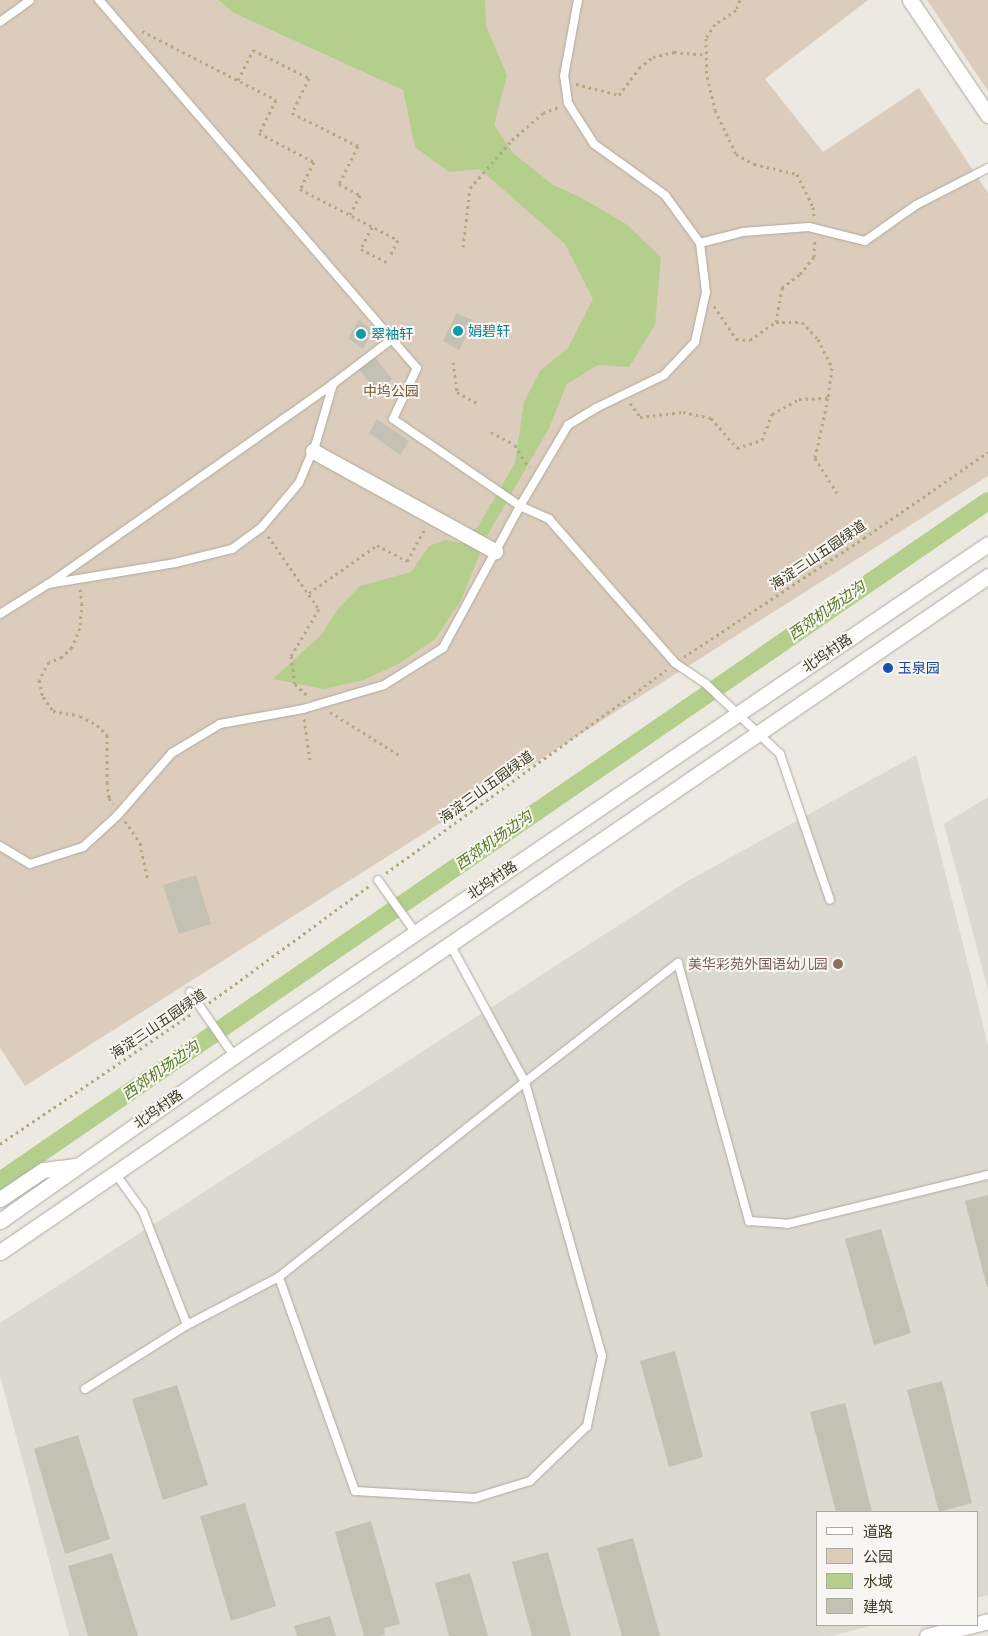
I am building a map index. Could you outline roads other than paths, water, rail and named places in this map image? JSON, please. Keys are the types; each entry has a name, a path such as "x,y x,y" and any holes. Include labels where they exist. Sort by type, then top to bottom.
{"main road":[{"path":"910,0 988,115"},
{"path":"313,451 495,551"},
{"name":"北坞村路","path":"0,1221 234,1056 988,544"},
{"name":"北坞村路","path":"0,1252 988,576"},
{"path":"0,1199 42,1170 77,1166"},
{"path":"928,1636 969,1626"}],"lane":[{"path":"0,22 30,0"},
{"path":"99,0 417,368 393,419 520,506 549,519 675,663 706,684 780,754 830,900"},
{"path":"0,846 30,864 84,846 120,813 172,753 220,724 303,709 384,685 443,648 520,506 568,425 596,408 664,375 695,342 706,292 700,243 665,195 594,144 568,103 564,76 578,0"},
{"path":"700,243 743,232 809,227 865,241 916,205 988,168"},
{"path":"0,614 48,584 333,384 392,338"},
{"path":"48,584 175,563 232,549 261,528 299,483 313,451 333,384"},
{"path":"378,880 415,932"},
{"path":"279,1277 355,1491 475,1498 530,1481 587,1426 602,1356 525,1082 450,944"},
{"path":"84,1389 187,1325 279,1277 678,963 749,1221 788,1224 988,1175"},
{"path":"190,992 234,1056"},
{"path":"115,1173 144,1212 187,1325"}],"water":[{"path":"219,0 485,0 486,26 507,75 494,125 513,153 553,185 580,197 626,224 661,257 655,325 629,367 598,365 567,384 549,428 487,536 461,600 435,639 400,663 364,680 324,689 273,679 322,634 338,609 360,586 411,572 429,546 445,540 461,543 479,525 515,463 524,402 540,371 568,348 593,299 565,244 480,169 449,172 415,147 403,90 234,13"}],"waterway":[{"name":"西郊机场边沟","path":"0,1181 988,501"}],"place":[{"name":"娟碧轩","path":"458,331"},
{"name":"翠袖轩","path":"361,334"},
{"name":"玉泉园","path":"888,668"},
{"name":"美华彩苑外国语幼儿园","path":"838,964"}],"park label":[{"name":"中坞公园","path":"391,391"}]}
